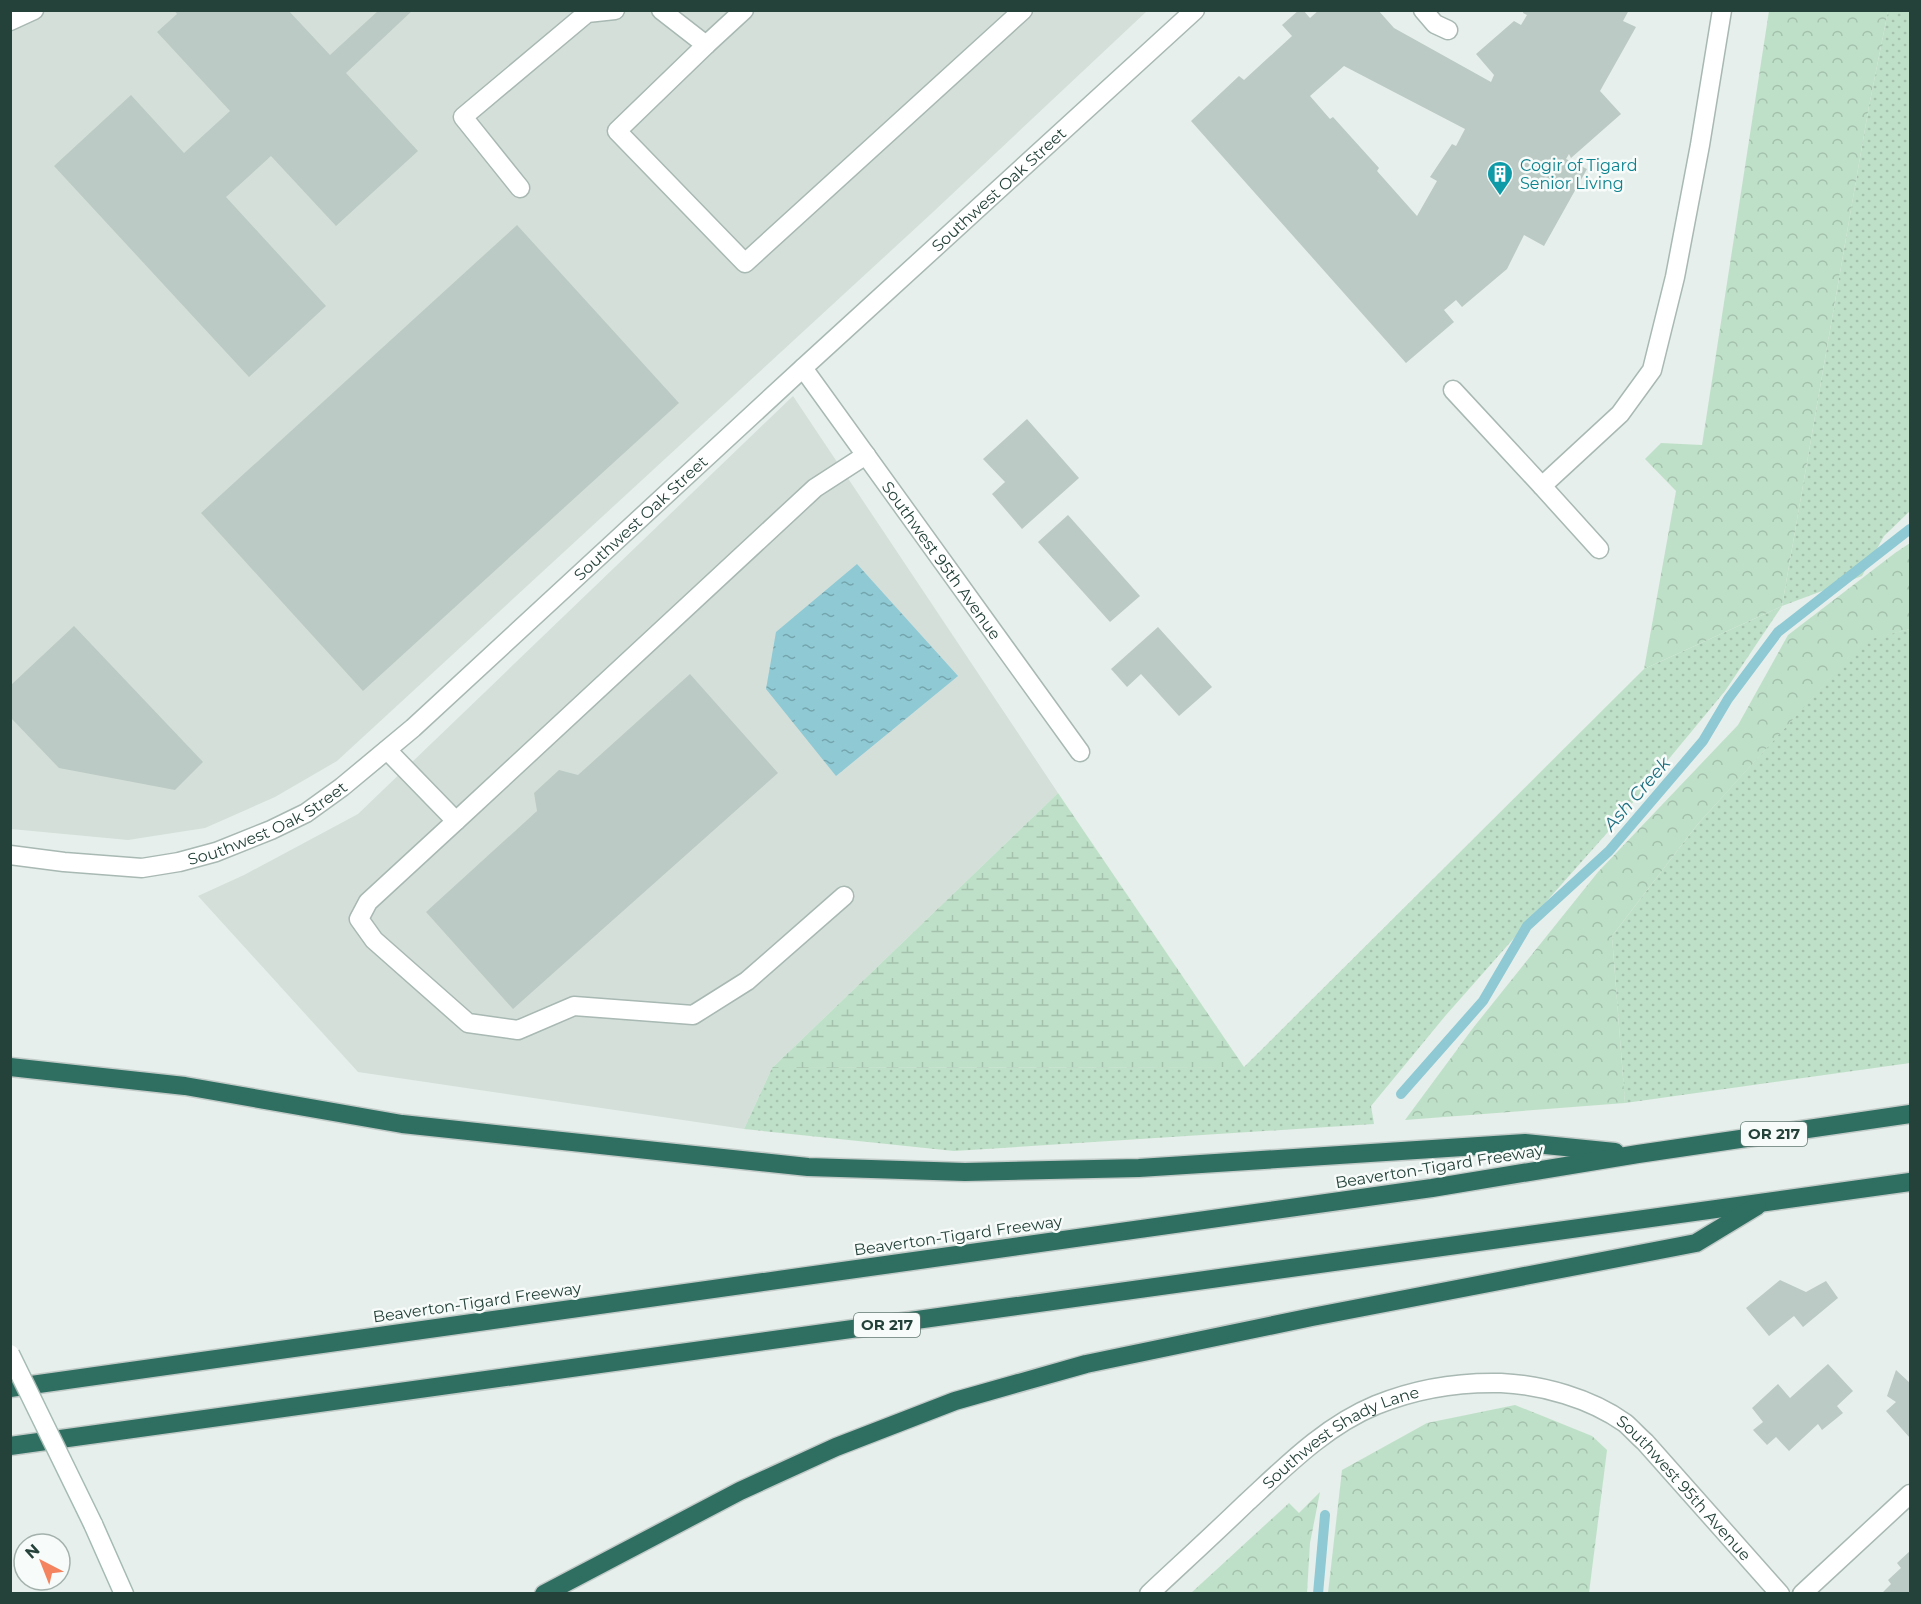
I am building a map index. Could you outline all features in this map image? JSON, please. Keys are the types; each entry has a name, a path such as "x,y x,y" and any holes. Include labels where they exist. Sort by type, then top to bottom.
{"highway":[{"path":"10,1067 185,1086 402,1124 808,1167 965,1172 1139,1168 1525,1143 1638,1154"},
{"name":"Beaverton-Tigard Freeway","path":"10,1388 1432,1188 1638,1154 1911,1114"},
{"name":"OR 217","path":"10,1446 1911,1182"},
{"path":"544,1593 740,1491 836,1447 955,1401 1086,1364 1312,1317 1696,1243 1764,1202"}],"street":[{"path":"10,21 34,10"},
{"path":"520,188 463,117 587,13 615,10"},
{"path":"661,10 706,45"},
{"path":"744,10 617,131 745,263 1023,10"},
{"name":"Southwest Oak Street","path":"10,855 142,868 179,862 216,852 306,813 342,787 413,728 1195,10"},
{"path":"1423,10 1435,24 1448,30"},
{"path":"1542,486 1620,414 1652,370 1675,277 1722,10"},
{"name":"Southwest 95th Avenue","path":"803,368 1080,752"},
{"path":"1453,390 1599,549"},
{"path":"844,896 747,981 693,1015 574,1006 518,1030 468,1023 374,940 359,919 368,902 815,488 866,455"},
{"path":"387,750 456,821"},
{"path":"10,1354 124,1593"},
{"name":"Southwest Shady Lane","path":"1149,1593 1300,1453 1341,1424 1376,1405 1448,1386 1488,1383 1526,1384 1575,1398"},
{"name":"Southwest 95th Avenue","path":"1575,1398 1625,1423 1645,1442 1780,1593"},
{"path":"1802,1593 1911,1494"}],"shaded area":[{"path":"11,11 1147,11 932,213 337,761 275,797 205,828 128,840 11,829"},
{"path":"793,396 1058,793 772,1068 744,1129 358,1072 198,896 244,875 358,814"}],"green space":[{"path":"1769,11 1888,11 1869,106 1782,606 1644,669 1676,491 1645,459 1661,443 1702,445"},
{"path":"1888,11 1910,11 1910,511 1884,536 1862,576 1782,606 1869,106"},
{"path":"1910,543 1910,629 1864,641 1697,825 1612,936 1625,1103 1405,1120 1473,1028 1598,872 1738,725 1788,635"},
{"path":"1782,606 1725,691 1615,824 1446,1015 1371,1106 1374,1124 954,1151 744,1129 772,1068 1244,1067 1644,669"},
{"path":"1910,629 1910,1063 1625,1103 1612,936 1697,825 1864,640"},
{"path":"1058,793 1244,1067 772,1068"},
{"path":"1515,1405 1592,1436 1607,1450 1589,1593 1328,1593 1342,1470 1427,1423"},
{"path":"1320,1492 1310,1543 1307,1593 1191,1593 1289,1503 1299,1513"}],"water":[{"path":"857,564 958,676 836,776 766,689 776,632"}],"building":[{"path":"174,10 288,10 330,55 379,10 413,10 346,73 418,151 336,226 271,156 226,197 326,306 249,377 54,166 131,95 184,153 230,111 157,32 177,14"},
{"name":"Cogir of Tigard Senior Living","path":"1299,10 1303,10 1310,18 1319,10 1378,10 1394,28 1491,82 1494,75 1476,54 1514,21 1521,25 1527,15 1523,13 1524,10 1629,10 1623,21 1636,27 1600,91 1621,114 1571,158 1569,154 1566,159 1587,169 1544,246 1524,235 1507,269 1462,307 1456,300 1444,310 1454,322 1406,363 1191,121 1239,76 1244,80 1292,36 1282,25","holes":["1344,66 1465,129 1456,146 1452,144 1430,177 1437,181 1417,216 1377,171 1379,168 1333,117 1330,119 1310,96"]},
{"path":"517,225 679,403 363,691 201,513"},
{"path":"1027,419 1079,478 1022,529 992,494 1005,482 983,459"},
{"path":"1068,515 1140,596 1110,622 1038,542"},
{"path":"74,626 203,762 175,790 59,768 11,718 11,685"},
{"path":"1158,627 1212,687 1179,716 1141,674 1127,687 1111,669"},
{"path":"690,674 778,773 513,1009 426,912 537,811 534,793 559,770 578,775"},
{"path":"1780,1280 1806,1292 1826,1281 1838,1298 1803,1327 1794,1316 1769,1336 1746,1308"},
{"path":"1828,1364 1853,1391 1837,1406 1843,1413 1822,1430 1818,1424 1789,1451 1776,1437 1767,1445 1753,1430 1763,1422 1752,1408 1778,1384 1790,1398"},
{"path":"1896,1370 1910,1383 1910,1438 1886,1411 1896,1402 1887,1396"},
{"path":"1910,1551 1910,1594 1881,1594 1891,1584 1888,1580 1901,1568 1897,1563"}],"waterway":[{"name":"Ash Creek","path":"1401,1094 1483,1001 1527,926 1609,851 1703,741 1728,699 1778,632 1910,529"},
{"name":"Ash Creek","path":"1318,1594 1325,1515"}],"place":[{"name":"Cogir of Tigard Senior Living","path":"1500,197"}]}
